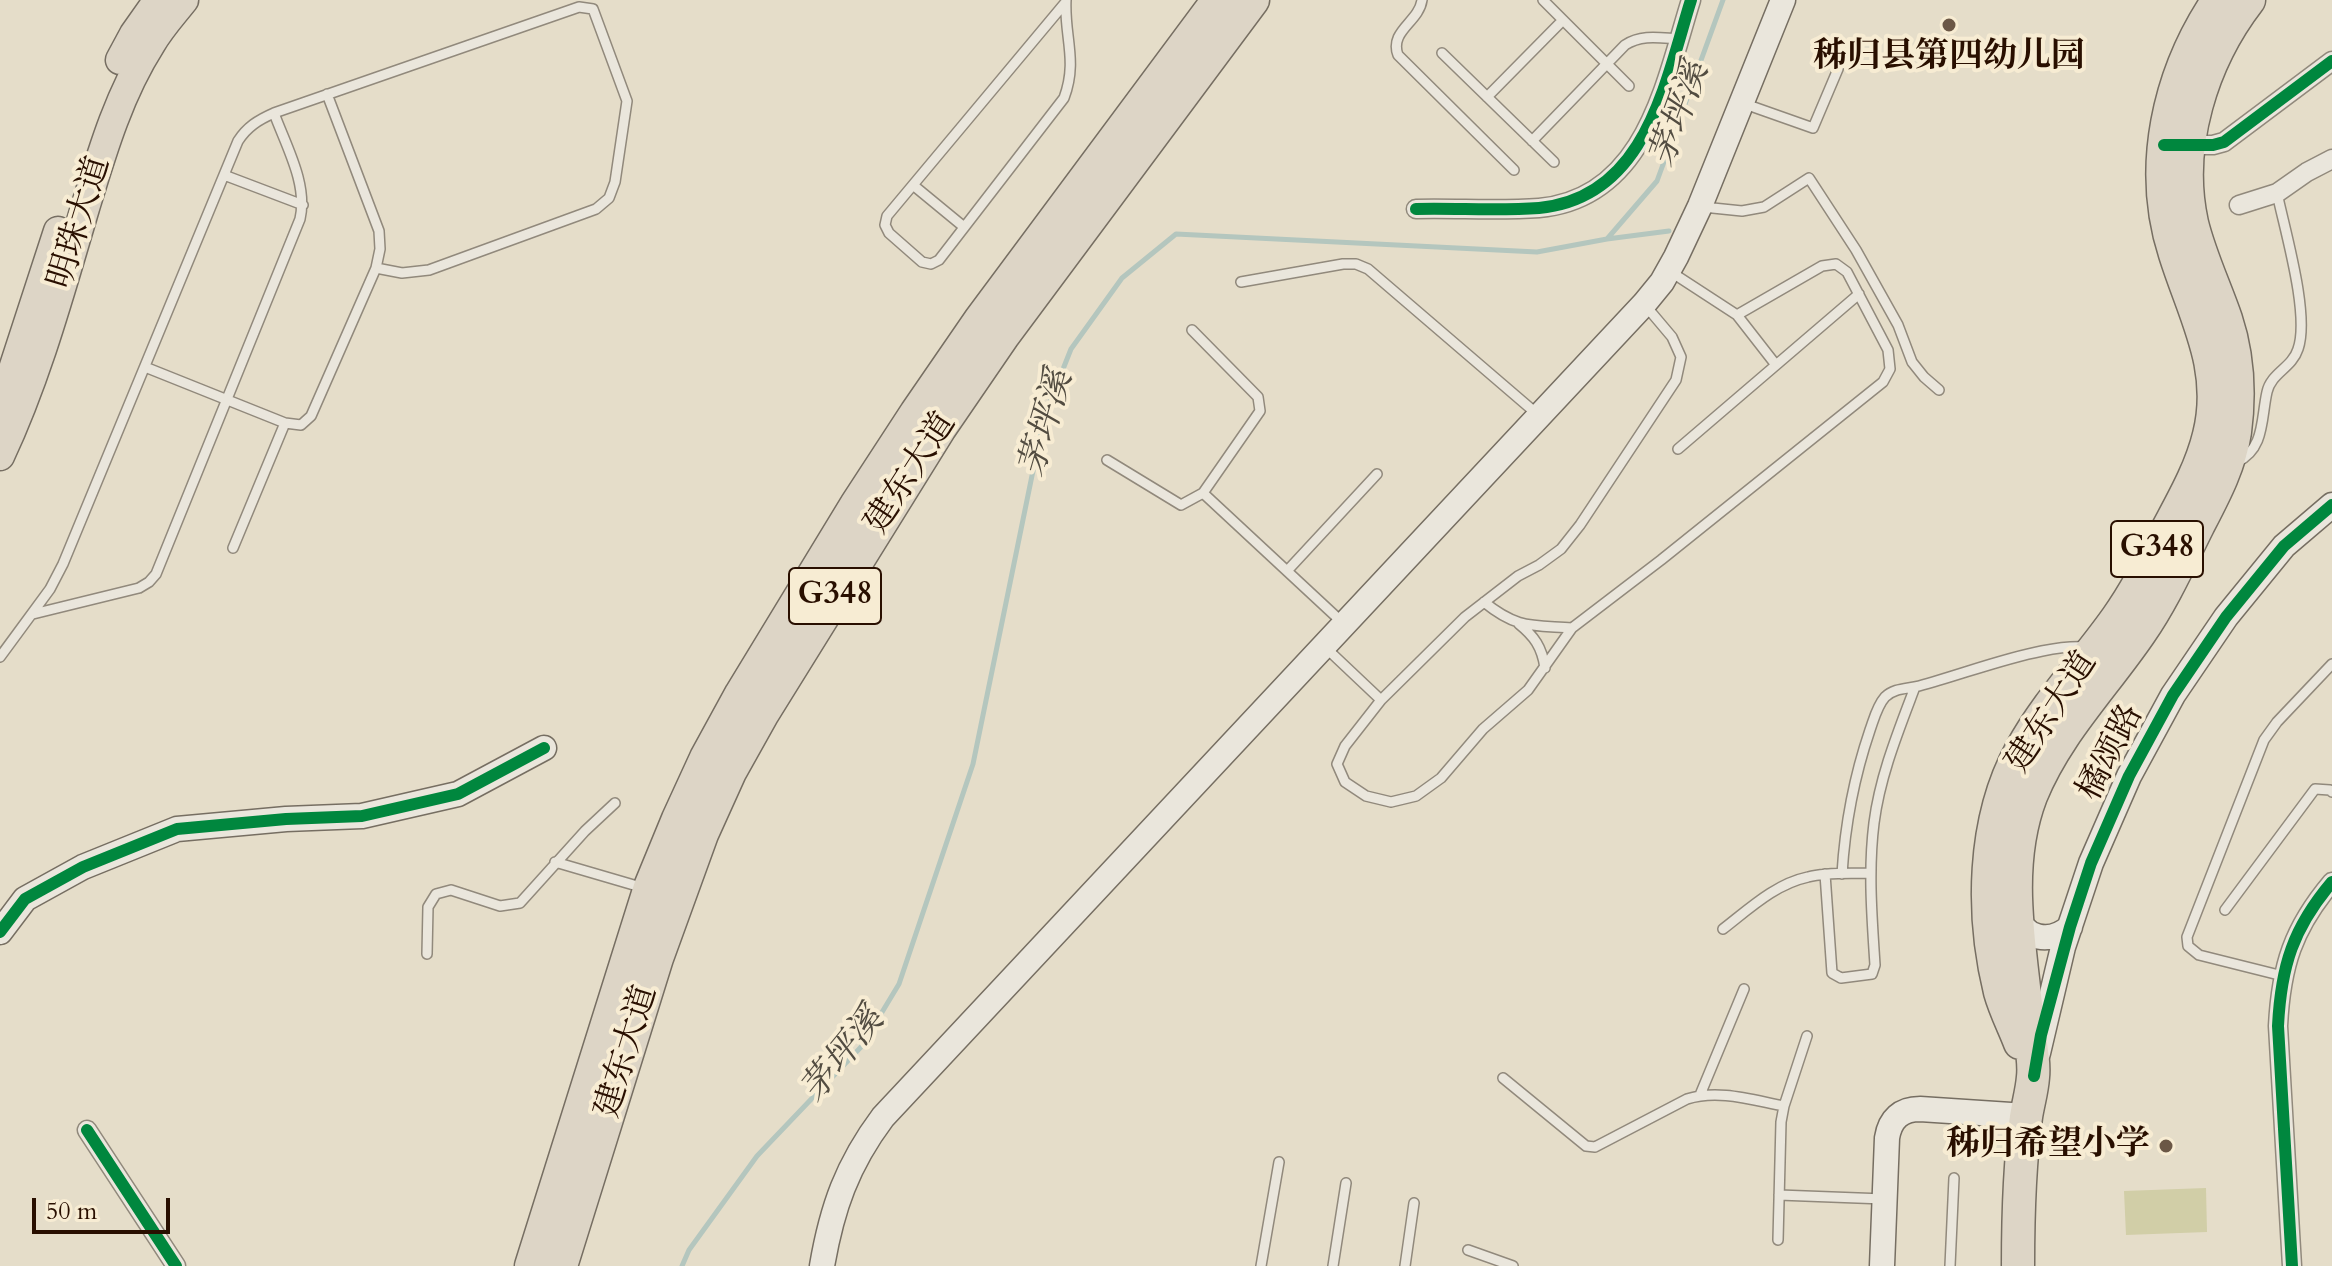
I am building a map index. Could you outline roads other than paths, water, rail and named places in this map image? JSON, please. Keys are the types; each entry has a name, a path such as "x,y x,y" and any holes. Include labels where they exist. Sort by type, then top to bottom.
{"highway":[{"name":"建东大道","path":"561,1266 663,894 678,819 713,745 856,505 916,413 980,320 1218,0"},
{"name":"建东大道","path":"531,1266 663,894 713,809 749,736 940,428 1003,336 1253,0"},
{"name":"建东大道","path":"2034,1076 2001,995 1993,954 1989,869 2005,788 2021,751 2055,699 2157,605 2215,493 2235,437 2238,379 2234,349 2192,222 2168,117 2180,75 2197,36 2218,0"},
{"name":"建东大道","path":"2034,1076 2016,910 2016,872 2021,833 2030,799 2045,765 2109,652 2136,589 2203,457 2212,419 2210,353 2168,231 2163,188 2176,145 2208,72 2249,0"},
{"name":"橘颂路","path":"2018,1266 2018,1208 2026,1116 2034,1076"}],"main road":[{"name":"明珠大道","path":"0,409 104,93 134,34 158,0"},
{"name":"明珠大道","path":"0,456 41,353 100,159 122,99 151,43 184,0"},
{"path":"822,1266 836,1203 848,1171 883,1117 1644,304 1669,270 1700,206 1783,0"},
{"name":"橘颂路","path":"2034,1076 2041,1035 2070,927 2091,863 2129,776 2173,695 2226,617 2284,546 2332,505"},
{"path":"0,932 25,899 83,867 177,829 362,816 458,794 544,748"},
{"path":"2016,910 2023,928 2037,937 2055,937 2070,927"},
{"path":"1882,1266 1888,1131 1893,1120 1902,1112 1920,1109 2026,1116"}],"street":[{"path":"1416,209 1540,208 1581,197 1601,186 1618,172 1642,137 1661,97 1691,0"},
{"path":"2176,145 2224,142 2332,61"},
{"path":"2239,205 2277,193 2332,159"},
{"path":"2292,1266 2278,1026 2280,987 2290,949 2307,916 2332,882"},
{"path":"87,1130 176,1266"}],"lane":[{"path":"1422,0 1421,9 1397,39 1395,47 1398,55 1514,170"},
{"path":"1543,0 1629,86"},
{"path":"1066,2 1072,67 1064,98 939,260 931,264 922,262 889,233 885,225 887,216 1066,2"},
{"path":"0,657 50,589 63,564 244,131 274,113 327,94 584,6 593,9 626,94 628,108 615,182 603,205 429,270 402,273 376,268"},
{"path":"1487,97 1563,20"},
{"path":"1532,141 1625,45 1645,37 1679,39"},
{"path":"1442,53 1554,162"},
{"path":"1741,103 1813,128 1838,69"},
{"path":"145,367 285,423 301,425 311,416 376,268 380,249 379,231 327,94"},
{"path":"33,614 139,588 156,574 300,219 302,190 274,113"},
{"path":"224,175 303,205"},
{"path":"1700,206 1742,211 1764,207 1809,178 1856,250 1891,312 1912,362 1939,390"},
{"path":"913,185 964,227"},
{"path":"2226,465 2242,460 2256,445 2269,384 2276,374 2293,362 2302,338 2302,312 2277,193"},
{"path":"1241,282 1343,264 1356,264 1368,269 1539,416"},
{"path":"1644,304 1672,337 1681,357 1676,380 1561,549 1518,576 1465,617 1381,700 1345,746 1337,764 1345,782 1366,796 1391,802 1416,796 1441,778 1483,729 1528,690 1572,628 1883,382 1890,369 1888,350 1847,272 1836,264 1822,266 1737,315"},
{"path":"1669,270 1737,315 1776,365"},
{"path":"1678,449 1859,294"},
{"path":"1107,460 1181,505 1203,493 1260,411 1258,397 1192,330"},
{"path":"233,548 285,423"},
{"path":"1287,571 1377,474"},
{"path":"1203,493 1344,624"},
{"path":"1484,602 1502,617 1519,624 1572,628"},
{"path":"1519,624 1538,643 1545,668"},
{"path":"1324,646 1381,700"},
{"path":"1842,874 1844,837 1852,792 1863,750 1884,698 1893,691 2039,651 2068,646 2109,652"},
{"path":"2283,976 2199,955 2188,946 2187,937 2264,740 2332,664"},
{"path":"1825,874 1832,973 1841,978 1872,974 1875,965 1870,873 1874,822 1881,787 1915,687"},
{"path":"2225,910 2315,789 2332,792"},
{"path":"427,954 428,907 436,894 451,890 500,906 520,903 555,862 615,803"},
{"path":"555,862 663,894"},
{"path":"1723,929 1782,886 1811,876 1870,873"},
{"path":"1700,1095 1744,989"},
{"path":"1778,1240 1781,1122 1807,1036"},
{"path":"1503,1078 1586,1146 1595,1147 1700,1095 1714,1094 1784,1106"},
{"path":"1261,1266 1279,1162"},
{"path":"1950,1266 1954,1178"},
{"path":"1333,1266 1346,1183"},
{"path":"1779,1195 1885,1199"},
{"path":"1405,1266 1414,1203"},
{"path":"1468,1250 1513,1266"}],"waterway":[{"name":"茅坪溪","path":"682,1266 689,1250 757,1156 861,1047 899,984 973,764 1044,417 1071,349 1122,278 1176,234 1537,252 1607,239 1657,181 1723,0"},
{"path":"1607,239 1669,231"}],"place":[{"name":"秭归县第四幼儿园","path":"1949,25"},
{"name":"秭归希望小学","path":"2166,1146"}]}
